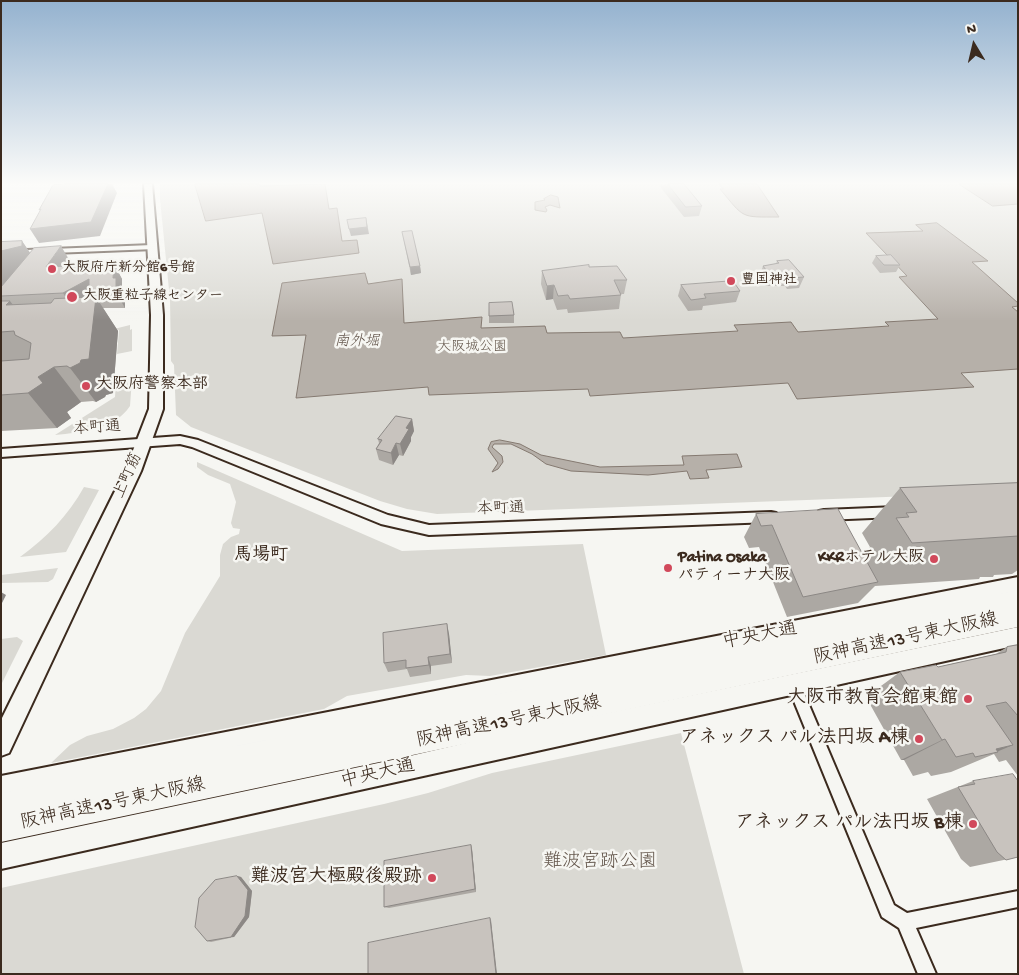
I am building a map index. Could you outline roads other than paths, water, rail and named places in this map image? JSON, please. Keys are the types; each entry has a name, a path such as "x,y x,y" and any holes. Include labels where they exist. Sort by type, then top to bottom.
{"highway":[{"name":"阪神高速13号東大阪線","path":"1,828 125,792 854,642 1018,600"},
{"name":"阪神高速13号東大阪線","path":"854,642 1018,617"},
{"name":"阪神高速13号東大阪線","path":"1,807 125,792"}],"main road":[{"name":"上町筋","path":"1,745 98,545 144,442 156,409 157,315 151,230"},
{"name":"中央大通","path":"1,788 1018,586"},
{"name":"中央大通","path":"1,856 1018,636"}],"street":[{"path":"1,253 152,248"},
{"name":"本町通","path":"1,453 180,440 194,443 386,520 429,530 786,516"},
{"path":"806,515 907,511"},
{"path":"792,684 888,910 905,922 927,974"},
{"path":"905,922 1018,899"}],"water":[{"path":"266,230 340,230 342,241 357,240 359,253 273,264"},
{"name":"南外堀","path":"921,230 946,230 988,261 972,262 1018,303 1018,306 1012,307 1018,312 1018,369 961,373 974,387 797,399 788,383 590,396 588,389 429,395 428,387 296,398 306,335 272,336 282,283 365,273 368,284 402,279 404,323 482,317 481,328 545,326 547,333 620,332 623,338 738,331 734,325 791,322 798,332 889,326 885,322 938,319 899,277 907,276 866,233 923,231"},
{"path":"500,440 520,444 541,455 600,467 684,465 682,456 737,454 742,467 706,470 709,478 690,479 687,471 648,475 571,471 546,464 532,454 511,444 494,444 492,447 502,456 503,462 498,469 492,472 498,463 488,449 491,442"}],"place":[{"name":"大阪府庁新分館6号館","path":"52,269"},
{"name":"豊国神社","path":"731,281"},
{"name":"大阪重粒子線センター","path":"72,297"},
{"name":"大阪府警察本部","path":"86,386"},
{"name":"KKRホテル大阪","path":"934,559"},
{"name":"Patina Osaka パティーナ大阪","path":"668,568"},
{"name":"大阪市教育会館東館","path":"968,699"},
{"name":"アネックス パル法円坂 A棟","path":"919,739"},
{"name":"アネックス パル法円坂 B棟","path":"973,824"},
{"name":"難波宮大極殿後殿跡","path":"432,878"}],"district":[{"name":"馬場町","path":"261,556"}],"park label":[{"name":"大阪城公園","path":"472,348"},
{"name":"難波宮跡公園","path":"600,863"}]}
